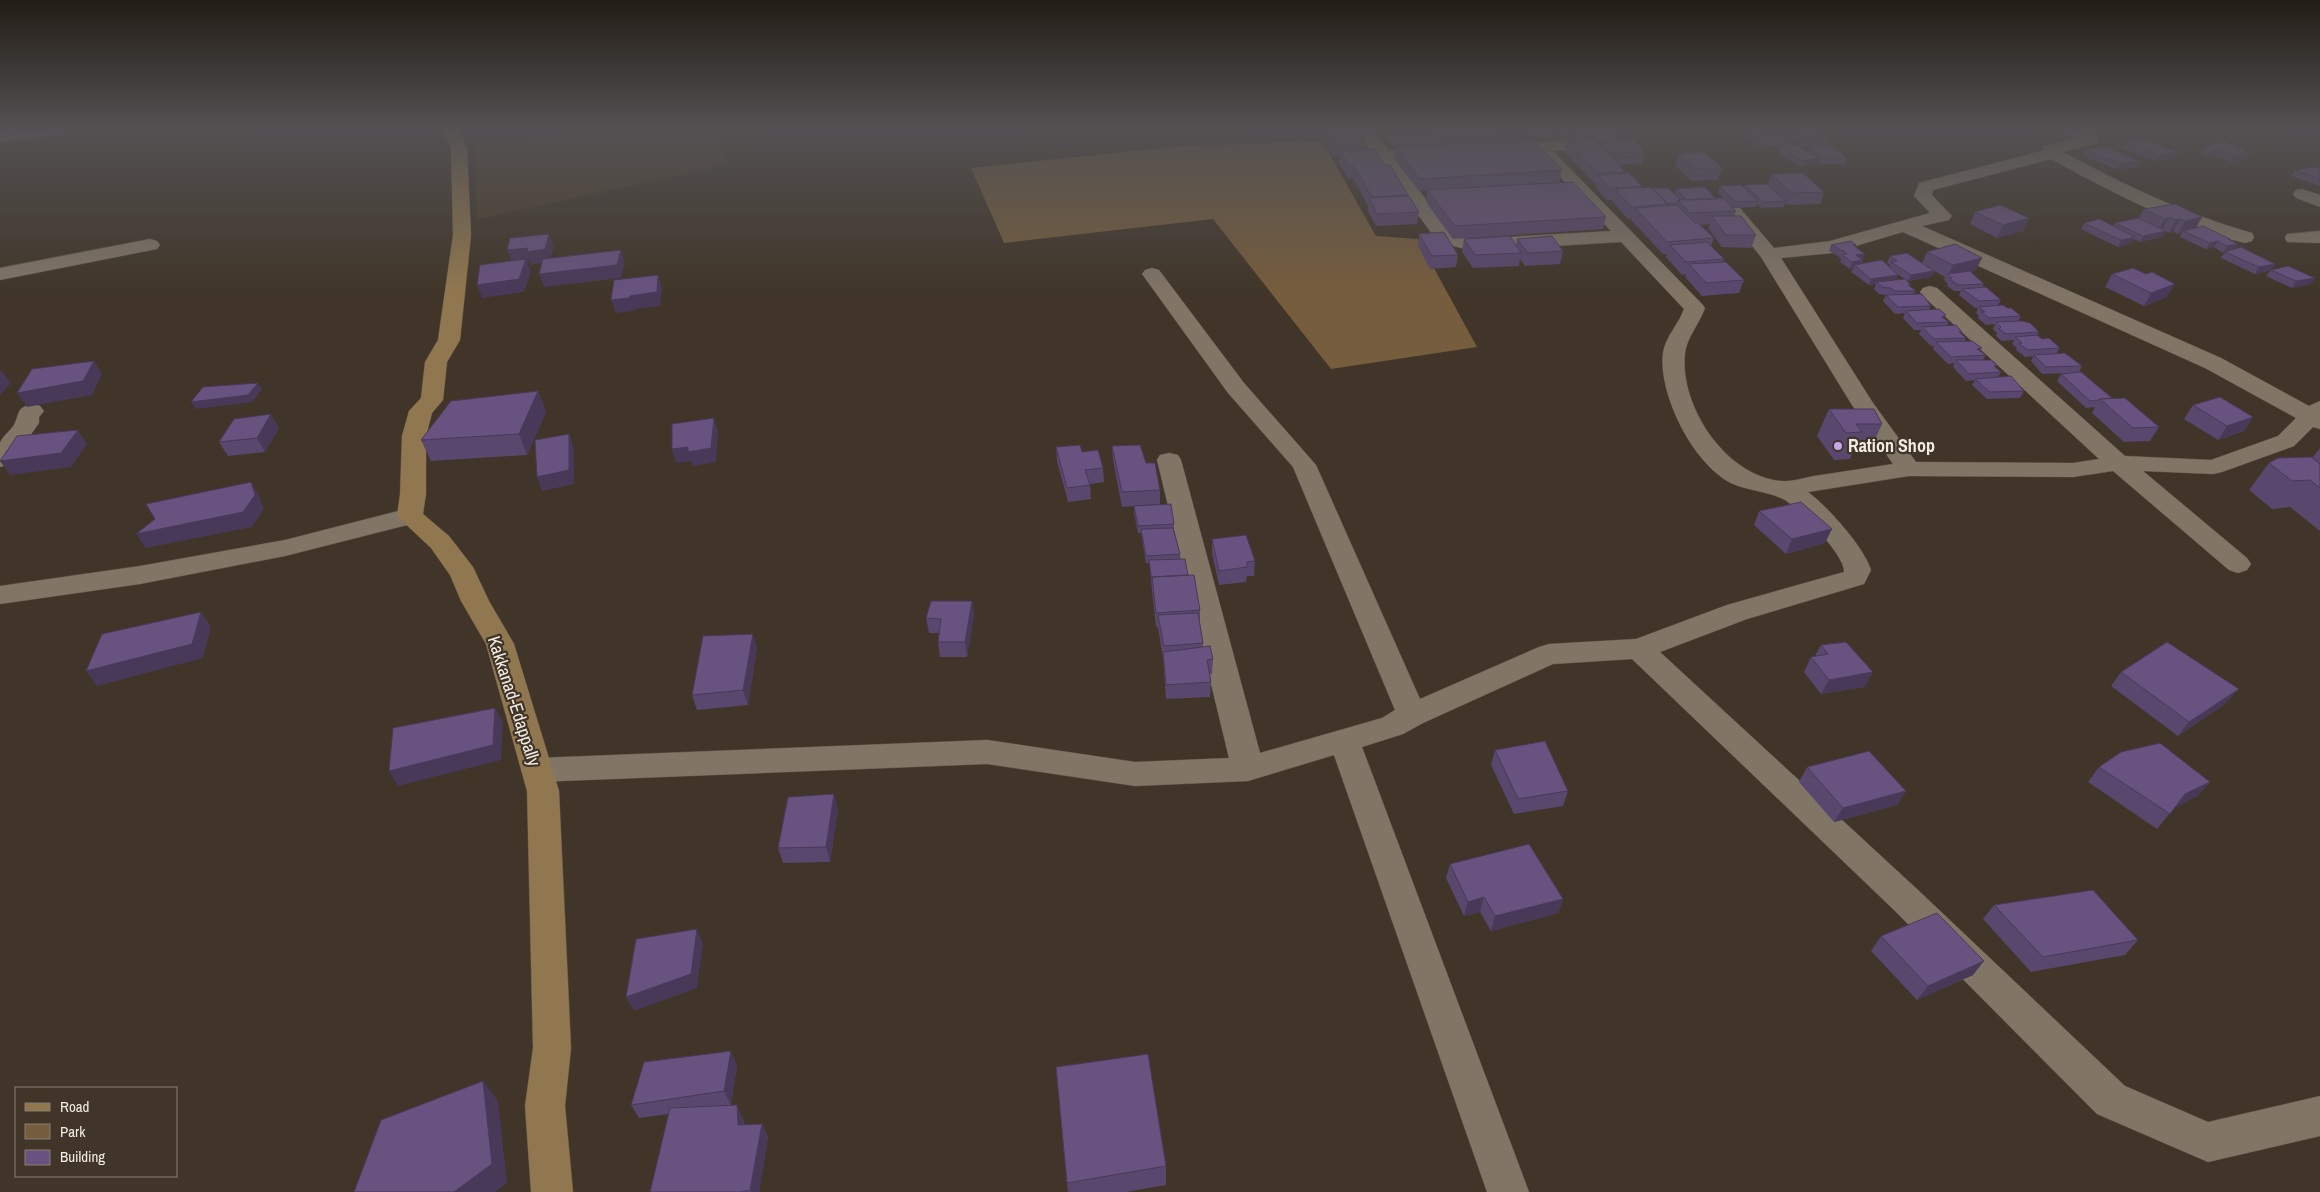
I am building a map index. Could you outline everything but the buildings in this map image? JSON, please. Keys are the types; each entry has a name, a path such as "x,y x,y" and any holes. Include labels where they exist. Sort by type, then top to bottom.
{"street":[{"path":"0,595 140,575 285,548 410,516 413,494 414,436 421,410 432,400 436,362 449,340 462,235 460,184"},
{"path":"1405,184 1443,235 1461,243 1472,245 1626,236"},
{"path":"537,770 987,752 1136,774 1248,769 1392,726 1412,715 1549,654 1639,649 1737,612 1854,578 1858,570 1855,560 1810,507 1797,496 1782,489 1757,484 1735,474 1720,463 1701,438 1682,404 1673,365 1674,350 1695,308 1626,236 1565,184"},
{"path":"1769,254 1832,247 1904,225 1943,216 1923,196 1925,187 1938,184"},
{"path":"2108,184 2210,228 2245,237"},
{"path":"2302,194 2320,202"},
{"path":"1418,201 1437,200"},
{"path":"1734,212 1769,254 1863,405 1909,469"},
{"path":"1782,489 1909,469 2073,470 2118,463 2213,467 2286,441 2317,415 2213,363 1904,225"},
{"path":"2294,238 2320,237"},
{"path":"0,274 150,245"},
{"path":"1152,274 1236,388 1304,465 1412,715"},
{"path":"1930,292 2118,463 2238,564"},
{"path":"0,460 27,423 27,416 32,411"},
{"path":"1169,460 1248,769"},
{"name":"Kakkanad-Edappally","path":"410,516 440,542 463,574 475,601 500,644 543,791 552,1048 545,1106 552,1192"},
{"path":"1639,649 1906,900 2111,1100 2208,1142 2320,1116"},
{"path":"1344,740 1508,1192"}],"shaded area":[{"path":"476,184 641,184 477,219"}],"green space":[{"path":"978,184 1346,184 1376,236 1418,239 1477,347 1331,369 1213,219 1004,243"}],"place":[{"name":"Ration Shop","path":"1838,446"}]}
